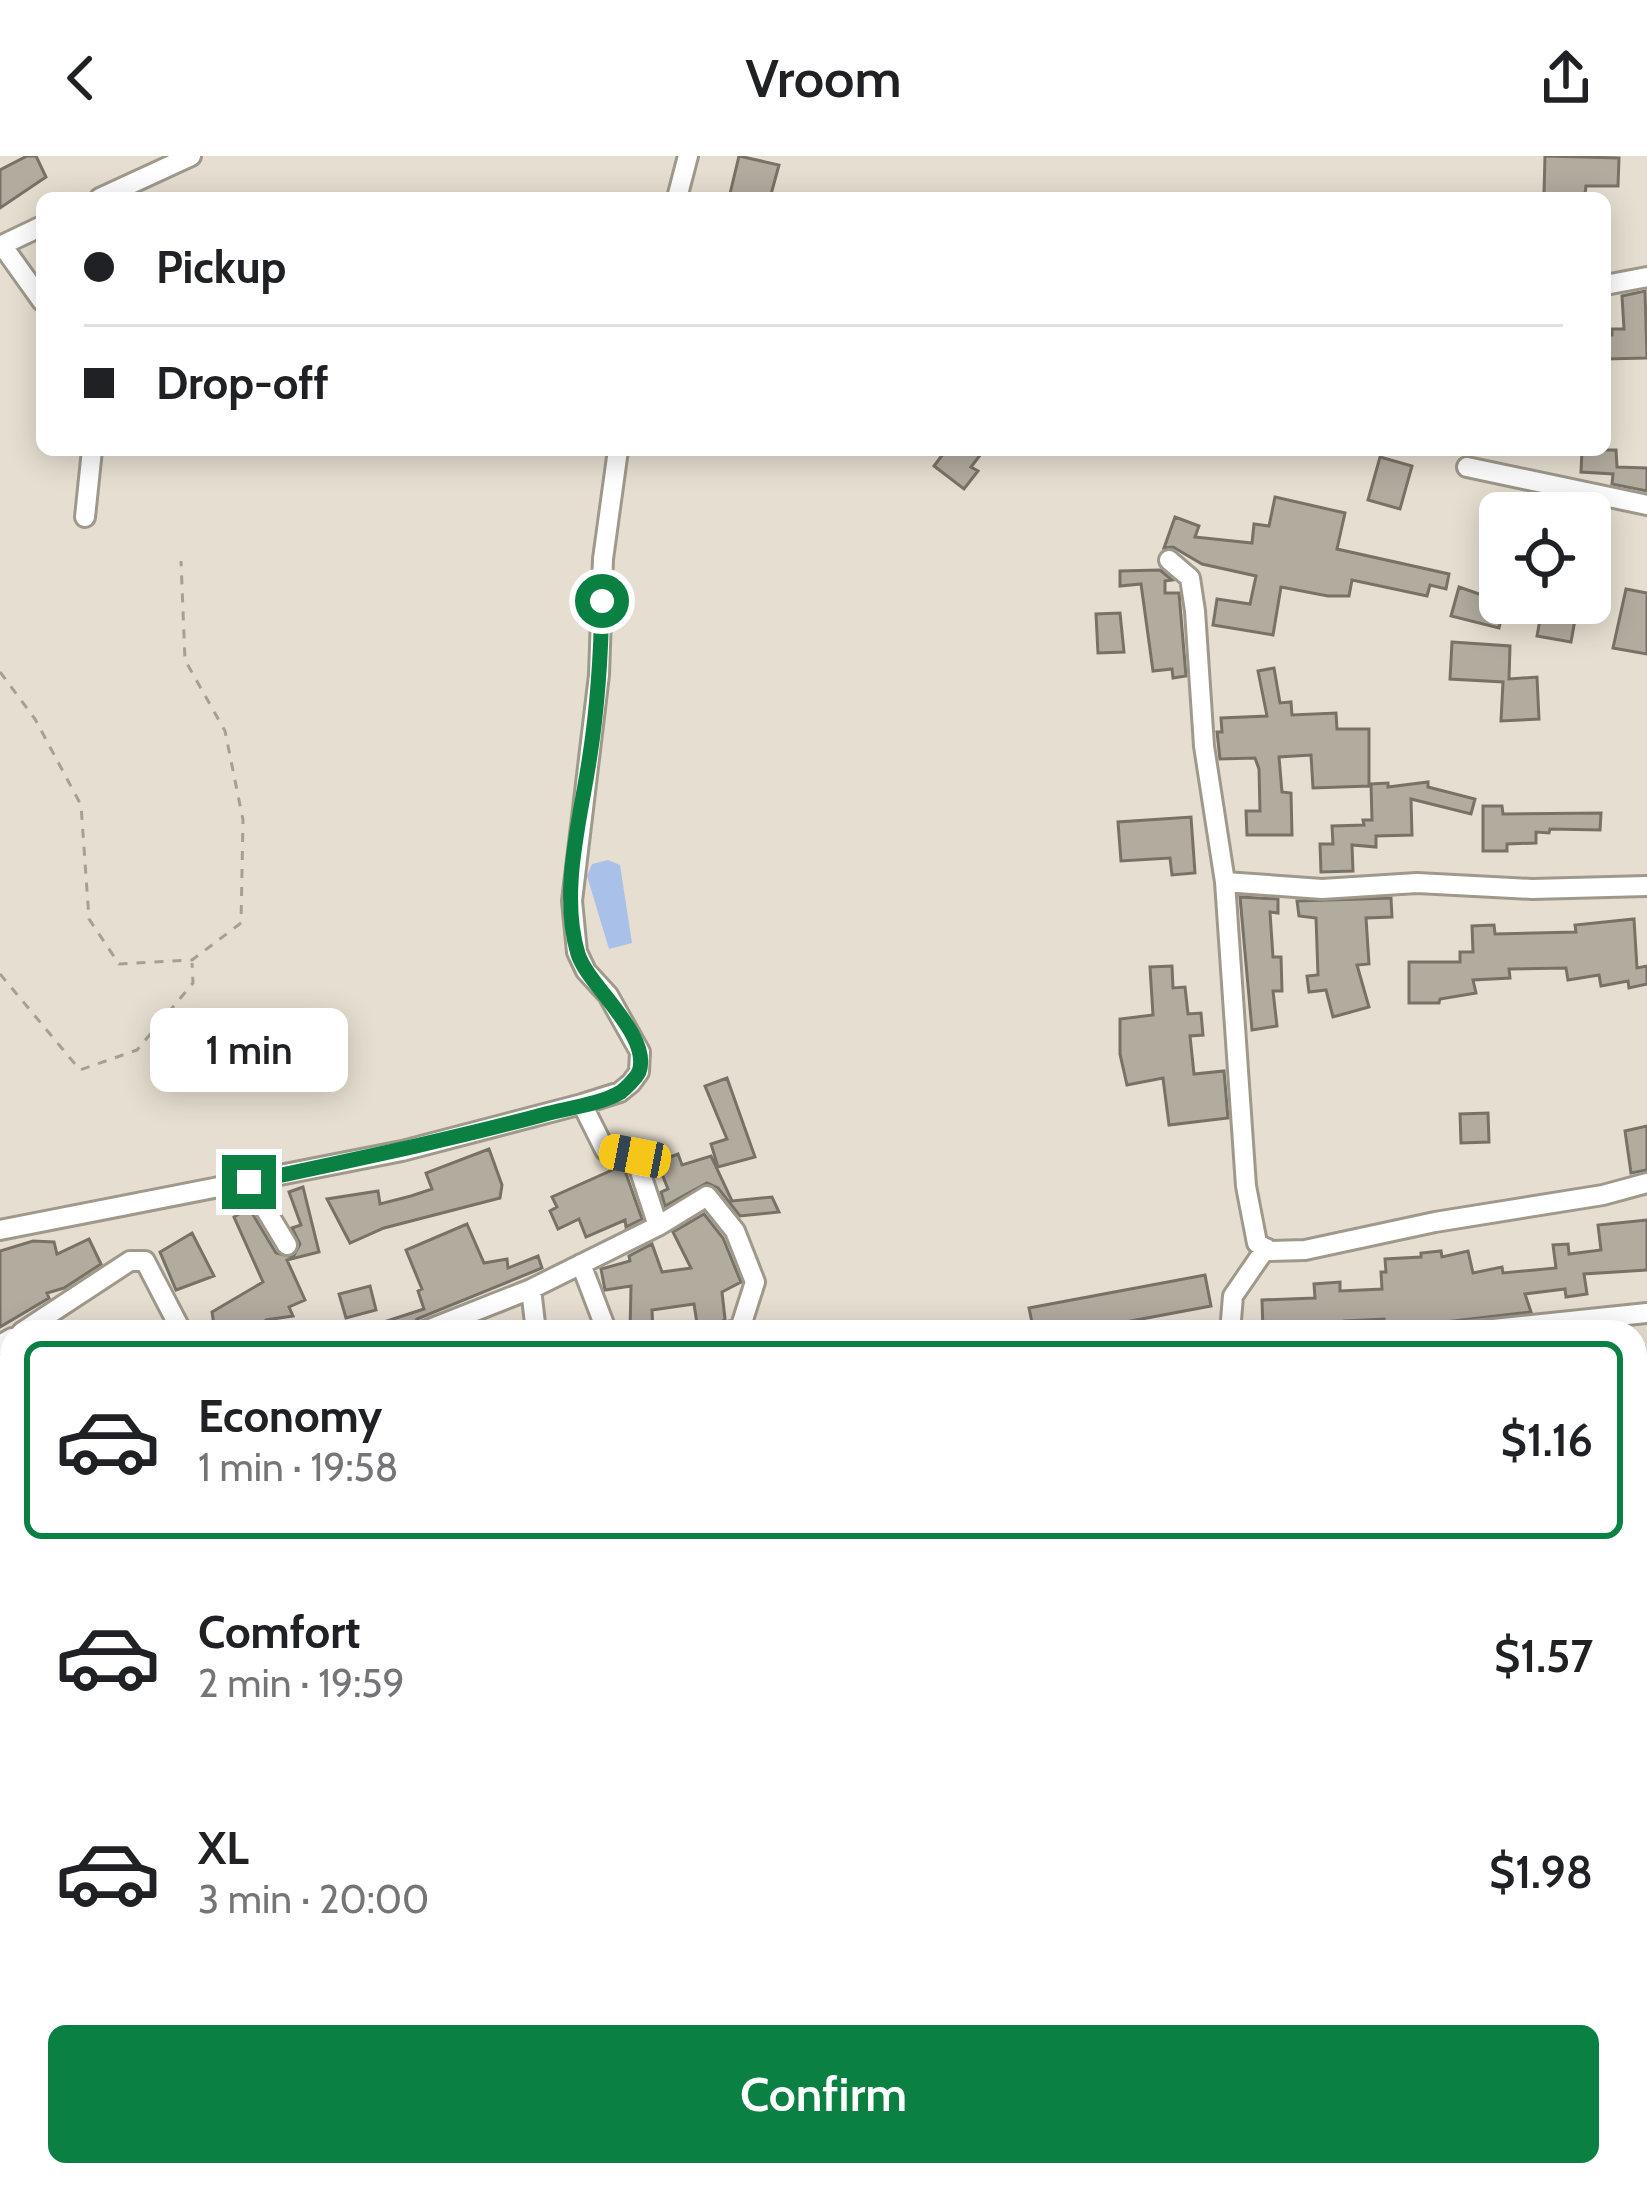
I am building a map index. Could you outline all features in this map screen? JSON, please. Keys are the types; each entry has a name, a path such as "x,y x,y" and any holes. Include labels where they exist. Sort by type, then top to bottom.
{"street":[{"path":"113,192 190,156"},
{"path":"679,192 688,156"},
{"path":"36,229 1,245 36,293"},
{"path":"1611,284 1647,277"},
{"path":"85,517 91,456"},
{"path":"0,1231 402,1150 620,1092 639,1072 640,1052 578,952 572,901 599,675 603,559 618,456"},
{"path":"1467,467 1647,505"},
{"path":"1169,560 1190,578 1196,611 1204,746 1225,882 1246,1186 1257,1243 1265,1248 1305,1250 1647,1183"},
{"path":"1225,882 1322,889 1417,883 1532,889 1647,886"},
{"path":"582,1104 605,1150 635,1156 658,1226"},
{"path":"249,1182 287,1245"},
{"path":"452,1320 530,1289 658,1226 706,1196 735,1231 754,1282 743,1320"},
{"path":"1231,1320 1233,1296 1265,1248"},
{"path":"41,1320 130,1262 145,1261 176,1320"},
{"path":"581,1264 602,1320"},
{"path":"530,1289 534,1320"},
{"path":"1580,1320 1647,1313"}],"path":[{"path":"0,672 34,719 81,805 89,920 119,964 191,960 241,923 243,820 225,731 185,660 181,561"},
{"path":"0,974 80,1070 137,1050 193,982 191,960"}],"water":[{"path":"608,860 620,865 632,943 609,949 587,876 592,864"}],"building":[{"path":"36,156 46,177 0,208 0,170"},
{"path":"739,156 779,165 772,192 730,192"},
{"path":"1545,156 1619,158 1618,186 1544,192"},
{"path":"1645,291 1647,358 1611,359 1612,329 1624,329 1622,296"},
{"path":"1611,450 1616,450 1617,467 1647,468 1647,491 1612,484 1613,474 1581,472 1582,456 1611,456"},
{"path":"942,456 979,456 971,467 978,471 964,489 934,466"},
{"path":"1380,457 1412,466 1400,509 1368,500"},
{"path":"1275,497 1345,513 1337,549 1449,574 1446,589 1430,585 1427,596 1352,580 1349,596 1328,596 1281,587 1273,635 1213,625 1217,599 1250,604 1256,576 1202,564 1173,547 1164,548 1175,517 1199,526 1195,537 1252,543 1254,524 1269,526"},
{"path":"1160,570 1172,580 1165,581 1165,593 1179,593 1186,676 1173,678 1172,669 1153,671 1141,584 1120,586 1120,571"},
{"path":"1459,587 1479,594 1479,623 1451,616"},
{"path":"1626,589 1647,593 1647,654 1613,648"},
{"path":"1120,613 1124,652 1098,653 1096,614"},
{"path":"1539,624 1574,624 1571,642 1537,636"},
{"path":"1452,642 1510,646 1509,679 1537,677 1539,719 1501,721 1503,682 1450,679"},
{"path":"1274,668 1280,703 1291,702 1292,715 1336,713 1337,729 1369,729 1369,786 1313,788 1311,755 1279,757 1282,792 1291,793 1292,835 1247,835 1246,811 1260,811 1259,769 1255,758 1220,759 1217,732 1222,732 1221,718 1267,716 1258,671"},
{"path":"1428,782 1428,787 1475,799 1471,814 1411,799 1412,835 1376,836 1376,847 1352,845 1353,871 1321,872 1320,844 1333,844 1332,826 1364,825 1363,820 1372,820 1371,784"},
{"path":"1483,806 1502,806 1503,814 1601,813 1600,830 1550,829 1549,833 1536,832 1536,843 1483,851"},
{"path":"1191,817 1195,873 1172,875 1170,858 1121,861 1118,822"},
{"path":"1240,897 1278,899 1278,913 1270,912 1273,957 1281,957 1282,991 1273,991 1277,1026 1252,1030"},
{"path":"1391,898 1392,917 1366,918 1369,964 1357,965 1369,1007 1333,1017 1326,990 1309,992 1307,976 1318,975 1316,918 1299,916 1297,901"},
{"path":"1634,919 1637,968 1647,966 1647,984 1629,988 1628,981 1601,986 1599,975 1568,980 1566,968 1509,969 1510,978 1473,980 1476,993 1440,999 1439,1003 1409,1003 1409,962 1460,962 1460,952 1473,952 1472,926 1494,925 1495,934 1576,932 1575,925"},
{"path":"1172,966 1173,988 1185,987 1188,1014 1201,1013 1203,1035 1190,1036 1194,1074 1224,1071 1228,1118 1169,1125 1163,1078 1127,1085 1120,1054 1120,1019 1153,1015 1150,967"},
{"path":"727,1078 755,1157 718,1167 711,1144 727,1139 705,1086"},
{"path":"1488,1113 1489,1142 1461,1143 1460,1114"},
{"path":"1647,1126 1647,1170 1631,1173 1625,1131"},
{"path":"489,1149 502,1185 500,1198 384,1228 350,1243 327,1199 378,1191 380,1204 411,1196 432,1189 426,1173"},
{"path":"678,1154 682,1165 711,1156 732,1201 772,1197 779,1212 740,1216 718,1188 707,1183 665,1206 661,1192 668,1189 657,1162"},
{"path":"624,1168 642,1219 626,1227 625,1220 586,1237 579,1219 558,1229 550,1211 557,1207 552,1197"},
{"path":"303,1187 319,1252 287,1260 305,1300 289,1307 293,1316 213,1320 212,1312 263,1282 234,1217 249,1208 276,1253 293,1257 300,1244 292,1228 301,1225 289,1192"},
{"path":"704,1214 723,1238 741,1282 722,1292 724,1320 696,1320 694,1304 652,1310 652,1320 630,1320 631,1286 605,1290 601,1269 630,1261 629,1256 652,1244 662,1272 691,1268 673,1232"},
{"path":"1647,1220 1647,1270 1584,1274 1587,1294 1566,1297 1565,1289 1525,1294 1531,1312 1462,1320 1263,1320 1262,1300 1315,1298 1314,1284 1340,1282 1340,1291 1382,1289 1385,1259 1468,1251 1473,1273 1502,1267 1503,1273 1556,1268 1553,1245 1568,1244 1569,1254 1601,1250 1598,1225"},
{"path":"467,1224 484,1263 507,1259 508,1268 538,1256 542,1268 416,1320 390,1320 424,1309 418,1291 422,1289 406,1250"},
{"path":"192,1233 214,1276 176,1290 160,1252"},
{"path":"89,1239 101,1264 64,1288 47,1293 49,1298 12,1320 0,1320 0,1251 33,1241 54,1242 57,1254"},
{"path":"1205,1275 1211,1306 1136,1320 1032,1320 1029,1308"},
{"path":"370,1286 376,1310 346,1318 339,1294"}],"route":[{"path":"249,1182 402,1150 582,1104 620,1092 639,1072 640,1052 578,952 572,901 602,644 602,601"}]}
